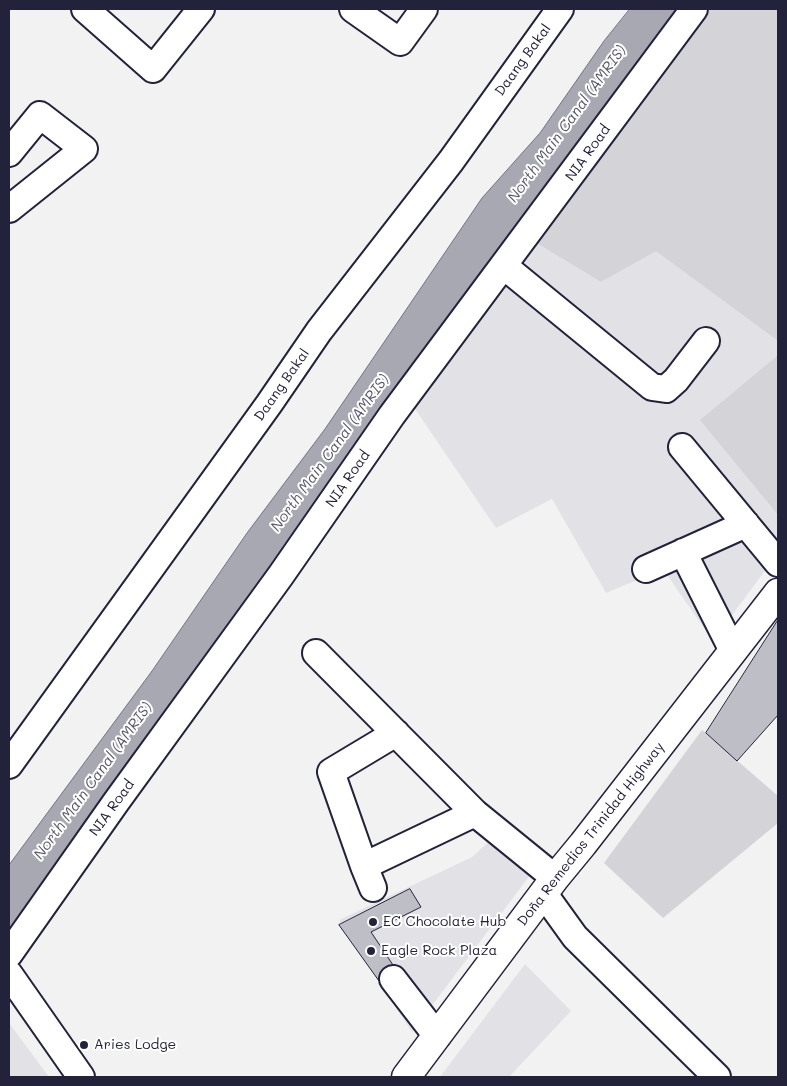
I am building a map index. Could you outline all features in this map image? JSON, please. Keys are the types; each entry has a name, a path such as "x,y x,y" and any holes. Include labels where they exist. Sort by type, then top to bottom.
{"highway":[{"name":"Doña Remedios Trinidad Highway","path":"406,1077 549,886 778,593"}],"street":[{"path":"85,9 154,69 201,9"},
{"path":"352,9 400,42 424,9"},
{"name":"Daang Bakal","path":"9,765 269,404 319,331 451,161 560,9"},
{"name":"NIA Road","path":"9,954 116,802 281,576 392,415 694,9"},
{"path":"9,153 40,115 84,149 9,209"},
{"path":"504,266 652,388 666,389 676,380 706,341"},
{"path":"682,447 778,563"},
{"path":"646,569 746,524"},
{"path":"688,550 737,645"},
{"path":"316,653 549,886 575,936 717,1077"},
{"path":"396,733 331,772 368,877 475,813"},
{"path":"9,974 81,1077"},
{"path":"393,979 437,1036"}],"shaded area":[{"path":"706,9 778,9 778,341 656,251 601,282 533,241"},
{"path":"533,241 601,282 656,250 778,341 778,355 701,420 778,515 778,553 713,641 663,569 606,593 552,499 496,528 409,400"},
{"path":"778,355 778,515 700,420"},
{"path":"702,730 778,796 778,823 663,918 604,863"},
{"name":"Eagle Rock Plaza","path":"493,838 531,874 412,1032 339,920 472,857"},
{"path":"525,964 571,1011 509,1077 440,1077"},
{"path":"9,1023 49,1077 9,1077"}],"water":[{"name":"North Main Canal (AMRIS)","path":"630,9 678,9 9,935 9,865 152,671 247,533 325,429 482,198 540,133 604,41"}],"building":[{"path":"778,620 778,715 737,761 706,733"},
{"name":"Eagle Rock Plaza","path":"410,889 421,907 371,932 397,971 379,981 339,925"}],"place":[{"name":"EC Chocolate Hub","path":"373,922"},
{"name":"Eagle Rock Plaza","path":"371,951"},
{"name":"Aries Lodge","path":"84,1045"}]}
